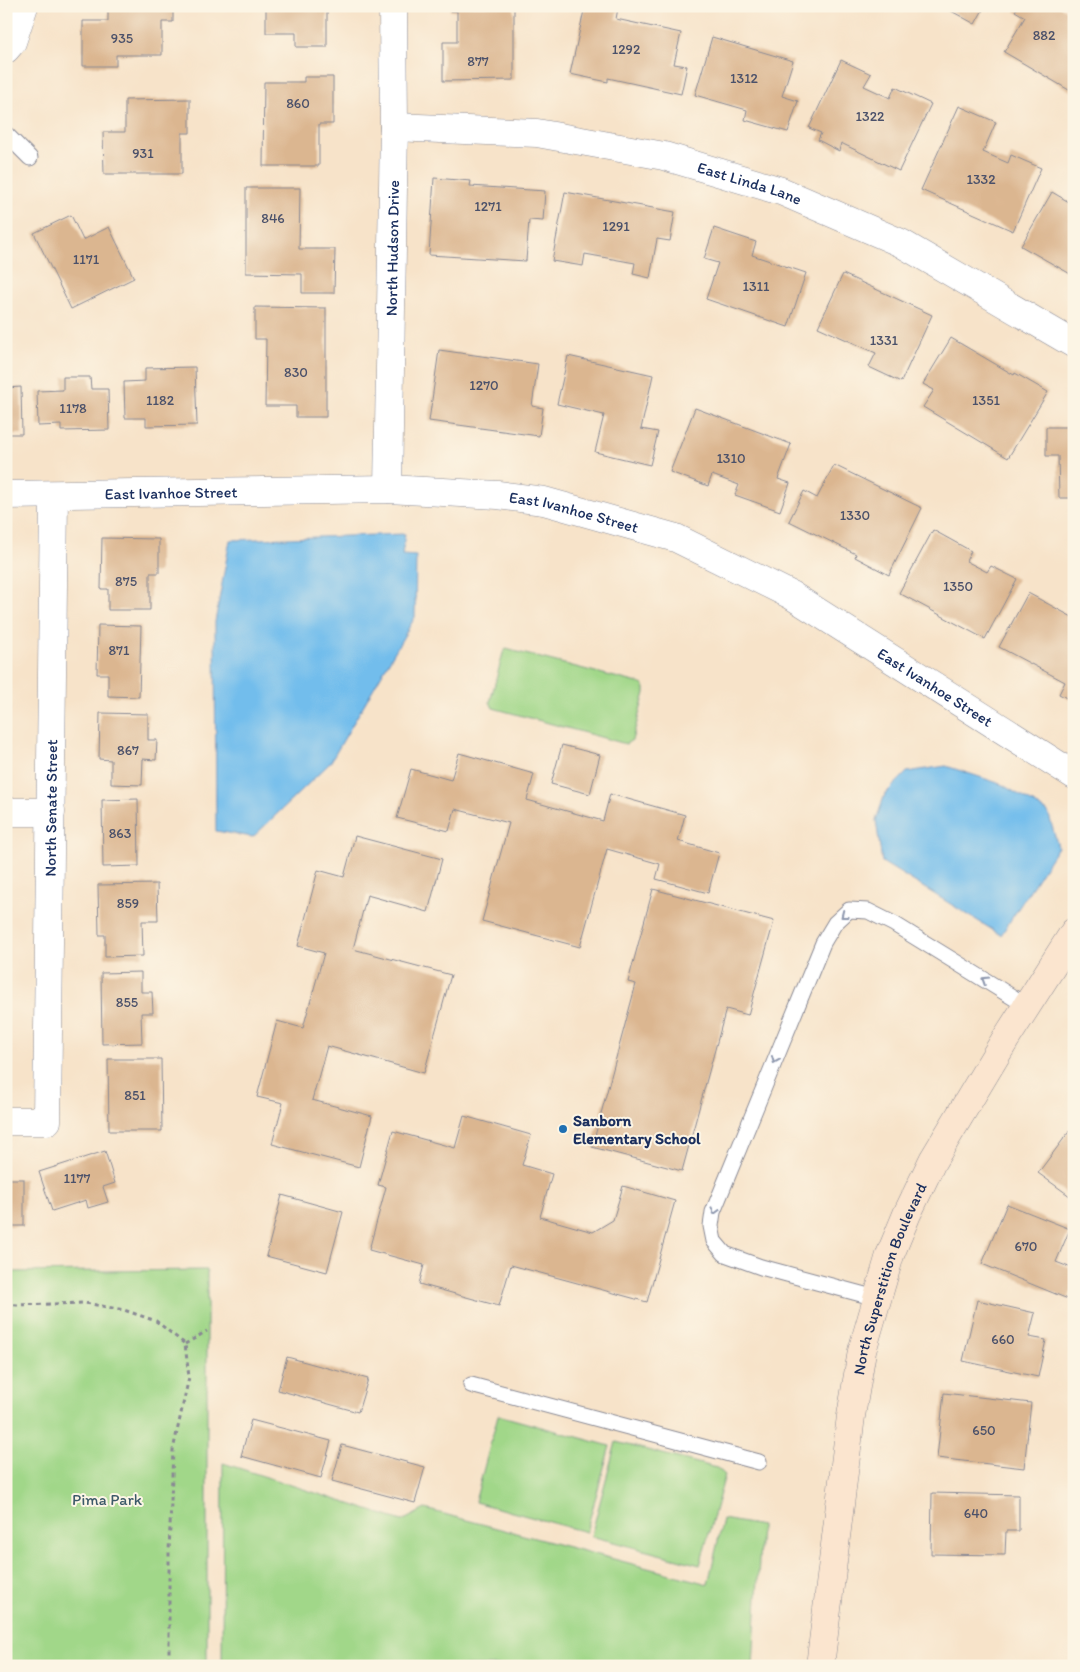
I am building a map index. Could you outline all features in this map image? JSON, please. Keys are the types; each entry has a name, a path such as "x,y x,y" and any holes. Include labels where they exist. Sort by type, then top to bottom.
{"street":[{"path":"6,49 12,42 24,6"},
{"name":"North Hudson Drive","path":"388,489 394,127 393,6"},
{"name":"East Linda Lane","path":"394,127 537,133 664,156 781,191 901,243 1074,344"},
{"name":"East Ivanhoe Street","path":"6,495 388,489 498,495 544,501 676,538 791,595 1074,775"},
{"name":"North Senate Street","path":"6,1121 47,1121 54,495"},
{"path":"6,812 50,812"},
{"name":"North Superstition Boulevard","path":"820,1666 851,1416 862,1351 890,1255 906,1214 933,1160 1074,932"}],"lane":[{"path":"6,134 30,158"},
{"path":"876,1298 760,1267 725,1254 714,1241 711,1226 713,1212 823,943 835,923 849,910 868,911 900,927 1027,1006"},
{"path":"471,1385 759,1462"}],"path":[{"path":"6,1304 85,1303 124,1310 156,1321 185,1344 189,1376 173,1450 169,1552 169,1666"},
{"path":"185,1344 207,1332"}],"green space":[{"path":"506,649 642,684 645,688 645,693 632,740 626,744 493,708 490,702 503,653"},
{"name":"Pima Park","path":"207,1270 207,1666 6,1666 6,1272"},
{"path":"498,1415 610,1446 586,1532 475,1502"},
{"path":"616,1442 717,1468 725,1475 700,1565 591,1536"},
{"path":"223,1463 402,1521 425,1509 708,1584 723,1519 761,1526 753,1666 222,1666"}],"water":[{"path":"405,534 402,555 416,556 415,617 330,763 253,837 216,831 215,622 230,540"},
{"path":"946,766 1001,784 1048,812 1058,847 1001,935 882,862 876,820 885,794 907,772"}],"building":[{"path":"108,6 173,6 173,22 162,22 162,55 116,55 116,66 83,66 83,21 108,21"},
{"path":"266,6 327,6 327,47 296,47 296,33 266,33"},
{"path":"450,6 514,6 514,80 443,81 443,42 457,42 457,11 450,11"},
{"path":"585,6 618,8 616,19 681,33 674,64 687,66 681,94 608,78 608,82 570,74"},
{"path":"942,6 985,6 975,24"},
{"path":"1018,6 1059,6 1074,15 1074,93 1004,52 1025,17 1015,11"},
{"path":"712,37 793,61 782,96 798,101 788,132 745,120 747,110 695,95"},
{"path":"841,60 871,74 864,86 890,98 895,87 931,104 899,171 841,143 839,151 818,140 821,133 809,128"},
{"path":"304,77 333,77 333,124 319,124 319,166 263,166 264,82 304,82"},
{"path":"190,99 190,133 182,133 182,174 104,174 103,132 125,132 125,100"},
{"path":"959,106 996,122 983,152 1008,163 1011,155 1041,168 1013,231 921,190"},
{"path":"434,178 471,181 470,186 545,191 543,221 529,220 526,261 429,255"},
{"path":"246,188 300,188 299,249 335,249 334,293 302,293 302,274 246,273"},
{"path":"565,192 675,212 670,241 657,239 650,278 633,274 635,263 585,254 583,266 552,261"},
{"path":"1052,192 1074,205 1074,276 1021,246"},
{"path":"71,215 83,240 109,227 134,278 71,309 34,233"},
{"path":"714,228 756,242 752,255 806,273 788,327 706,299 718,263 704,259"},
{"path":"843,274 932,315 901,382 869,367 876,353 818,327"},
{"path":"255,307 326,308 326,417 296,417 296,406 265,406 266,339 255,339"},
{"path":"951,338 1014,375 1015,373 1048,392 1008,458 923,407 934,390 923,384"},
{"path":"439,350 538,364 532,406 543,408 539,436 429,421"},
{"path":"568,356 653,375 641,429 658,432 650,465 595,452 604,415 557,404"},
{"path":"195,367 197,425 146,426 146,418 125,418 124,382 145,381 145,368"},
{"path":"63,377 90,377 91,389 108,389 109,430 61,431 61,425 38,426 37,391 63,390"},
{"path":"21,387 22,434 6,434 6,388"},
{"path":"695,408 791,444 778,479 790,483 780,511 735,495 739,485 712,475 708,486 670,472"},
{"path":"1046,427 1074,427 1074,498 1059,498 1058,456 1046,456"},
{"path":"834,465 922,508 889,575 855,557 856,554 789,521 804,491 817,498"},
{"path":"933,530 971,551 966,561 987,572 991,566 1017,579 985,639 899,593"},
{"path":"102,538 159,539 159,573 150,573 150,610 108,610 108,589 101,589"},
{"path":"1028,593 1074,618 1074,702 1059,694 1065,682 999,647"},
{"path":"98,625 141,626 139,697 108,696 108,674 97,674"},
{"path":"100,713 148,714 148,740 157,740 156,760 143,759 142,785 111,784 111,760 99,759"},
{"path":"562,745 600,755 590,794 551,784"},
{"path":"459,753 534,774 527,800 603,821 610,794 685,815 678,841 719,853 708,893 656,879 660,864 607,849 580,947 482,921 509,823 455,809 449,831 397,818 411,769 451,780"},
{"path":"138,799 139,866 103,867 102,800"},
{"path":"355,836 442,859 428,912 367,895 353,949 451,975 424,1073 327,1046 312,1100 372,1116 359,1167 272,1144 283,1103 257,1097 277,1021 303,1028 324,953 298,946 318,870 344,877"},
{"path":"157,884 158,921 142,921 143,956 105,957 105,935 99,935 98,885"},
{"path":"653,889 774,921 748,1015 726,1009 682,1171 592,1147 636,984 628,982"},
{"path":"141,972 141,992 152,992 153,1013 141,1013 142,1043 102,1044 101,973"},
{"path":"108,1059 161,1059 162,1131 109,1131"},
{"path":"464,1116 531,1135 522,1165 552,1174 540,1217 593,1232 613,1220 623,1186 675,1201 647,1302 511,1265 499,1306 419,1284 424,1265 369,1250 386,1187 378,1185 393,1131 455,1148"},
{"path":"1074,1125 1074,1199 1038,1173"},
{"path":"105,1151 115,1183 103,1187 108,1202 88,1208 86,1200 52,1211 39,1172"},
{"path":"6,1179 24,1179 24,1226 6,1226"},
{"path":"282,1195 343,1212 327,1272 266,1256"},
{"path":"1007,1204 1070,1229 1056,1262 1074,1269 1074,1286 1068,1299 982,1264"},
{"path":"977,1300 1035,1313 1029,1337 1046,1340 1038,1377 963,1361"},
{"path":"287,1357 368,1379 358,1412 278,1390"},
{"path":"944,1393 1031,1403 1024,1468 937,1458"},
{"path":"251,1420 331,1441 321,1478 241,1456"},
{"path":"342,1445 425,1467 415,1503 332,1481"},
{"path":"932,1493 1019,1495 1019,1531 1006,1531 1005,1555 931,1554"}],"place":[{"name":"Sanborn Elementary School","path":"563,1129"}]}
